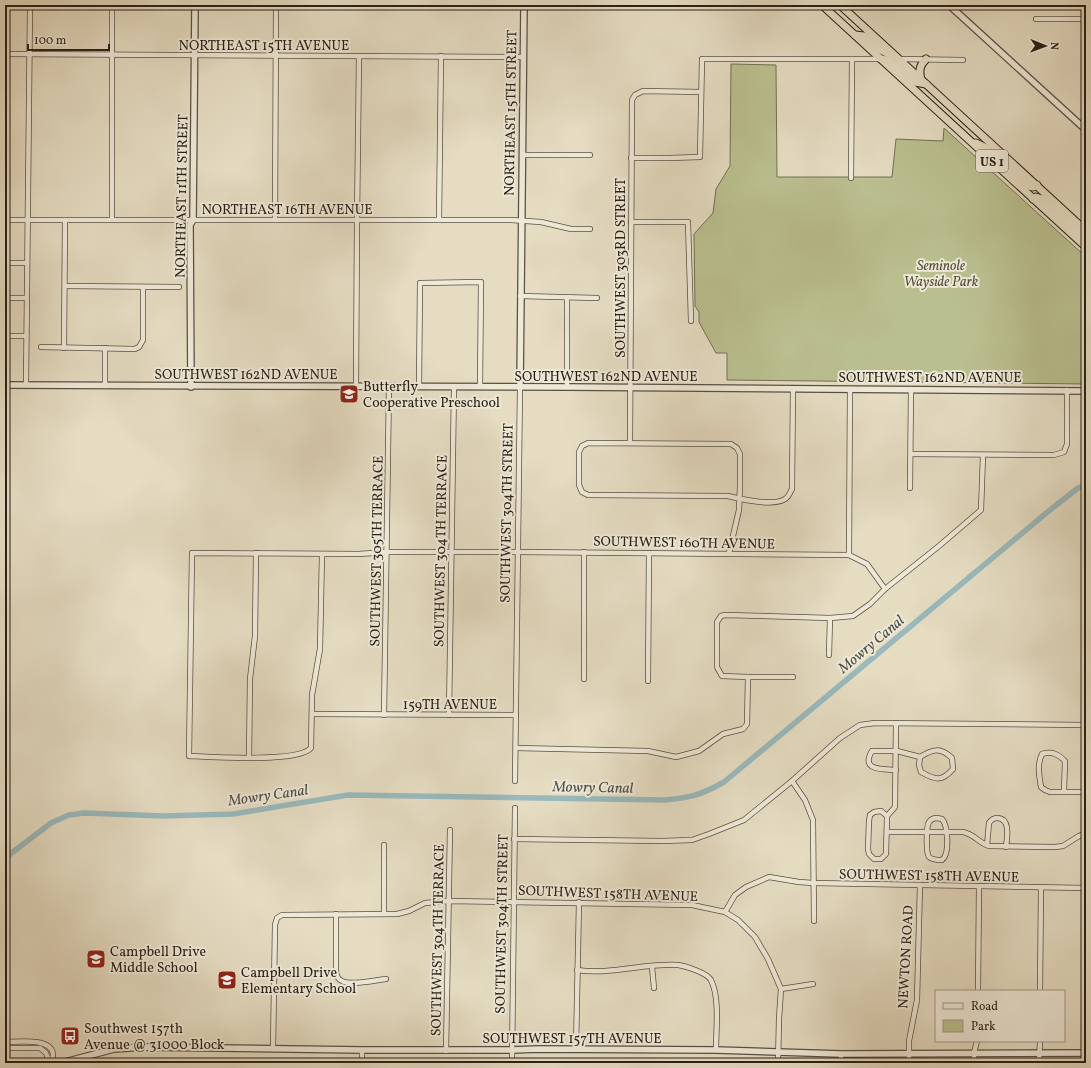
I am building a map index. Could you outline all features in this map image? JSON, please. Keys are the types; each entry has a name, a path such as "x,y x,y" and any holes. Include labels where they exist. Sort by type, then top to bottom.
{"highway":[{"name":"US 1","path":"822,5 1086,247"},
{"name":"US 1","path":"840,5 1086,231"},
{"path":"855,35 864,36 889,56 898,59"},
{"path":"880,59 891,61 915,82 923,82 920,65 926,59"},
{"path":"968,140 986,148 1029,186 1033,187 1037,185"},
{"path":"1033,199 1036,197 1042,199 1081,235 1086,237"}],"street":[{"path":"26,385 30,5"},
{"path":"112,5 112,220"},
{"name":"NORTHEAST 11TH STREET","path":"191,387 190,225 193,220 195,5"},
{"path":"275,220 276,5"},
{"name":"NORTHEAST 15TH STREET","path":"521,221 524,5"},
{"path":"949,5 1086,130"},
{"path":"1036,19 1086,19"},
{"name":"NORTHEAST 15TH AVENUE","path":"5,54 523,57"},
{"path":"356,387 360,56"},
{"path":"439,220 441,56"},
{"path":"631,158 700,157 702,59 880,59"},
{"path":"851,178 852,59"},
{"path":"898,59 963,60"},
{"name":"SOUTHWEST 303RD STREET","path":"630,442 632,100 636,95 643,91 701,92"},
{"path":"522,155 590,155"},
{"name":"NORTHEAST 16TH AVENUE","path":"5,220 521,221 541,222 571,229 590,229"},
{"path":"64,348 65,220"},
{"name":"SOUTHWEST 304TH STREET","path":"515,781 519,552 521,221"},
{"path":"631,222 688,222 690,321"},
{"path":"5,263 27,263"},
{"path":"418,387 420,284 481,282 480,387"},
{"path":"65,286 179,287"},
{"path":"41,347 135,349 139,347 143,340 143,287"},
{"path":"520,296 597,298"},
{"path":"5,298 26,298"},
{"path":"567,298 567,387"},
{"path":"5,336 26,336"},
{"path":"105,348 105,386"},
{"name":"SOUTHWEST 162ND AVENUE","path":"5,385 1086,391"},
{"name":"SOUTHWEST 305TH TERRACE","path":"384,715 389,387"},
{"name":"SOUTHWEST 304TH TERRACE","path":"449,714 454,387"},
{"path":"729,553 739,510 740,499 740,454 737,448 731,444 630,442 588,443 582,446 579,452 578,485 582,492 588,495 728,496 740,499 756,502 780,502 787,499 792,489 793,389"},
{"path":"850,389 849,555 867,564 885,589"},
{"path":"910,488 911,389"},
{"path":"911,454 1054,455 1064,452 1067,444 1067,390"},
{"path":"792,677 722,676 717,667 717,622 721,616 830,618 853,616 870,604 885,589 981,510 983,455"},
{"path":"322,554 320,649 314,683 311,748 302,754 286,756 189,756 192,554 256,553 359,554 387,552"},
{"name":"SOUTHWEST 160TH AVENUE","path":"387,552 584,552 849,555"},
{"path":"584,552 584,679"},
{"path":"249,757 250,679 255,636 256,553"},
{"path":"648,681 649,553"},
{"path":"829,655 830,618"},
{"path":"516,748 648,751 676,756 699,750 723,734 742,730 747,724 748,677"},
{"name":"159TH AVENUE","path":"312,714 516,715"},
{"path":"514,839 692,840 744,820 792,781 840,738 860,726 875,723 1086,725"},
{"path":"887,816 881,811 874,812 870,815 868,849 869,854 874,859 881,859 886,854 887,816 895,806 897,751 896,723"},
{"path":"896,770 875,769 869,762 869,756 872,751 897,751 920,757 928,752 936,750 945,751 952,758 953,769 947,776 938,779 930,777 920,772 920,757"},
{"path":"1064,791 1065,761 1054,753 1048,752 1042,754 1038,761 1041,787 1050,792 1086,792"},
{"path":"792,781 805,800 813,820 814,921"},
{"name":"SOUTHWEST 304TH STREET","path":"512,1063 515,808"},
{"path":"987,845 989,822 998,818 1003,820 1006,824 1006,847"},
{"path":"932,819 942,819 945,823 947,833 946,854 942,860 936,860 930,857 927,851 927,832 929,822 932,819"},
{"name":"SOUTHWEST 304TH TERRACE","path":"446,1050 450,830"},
{"path":"887,832 969,834 981,843 1006,847 1059,847 1086,833"},
{"path":"384,845 384,914"},
{"name":"SOUTHWEST 158TH AVENUE","path":"273,1050 276,921 278,916 285,914 405,913 425,903 448,900 692,905 725,912 735,896 746,887 769,877 813,883 1086,888"},
{"name":"NEWTON ROAD","path":"909,1063 909,1041 917,1000 920,885"},
{"path":"978,990 979,887"},
{"path":"1040,990 1041,888"},
{"path":"576,1049 579,902"},
{"path":"725,912 738,920 755,936 768,959 781,989 778,1063"},
{"path":"336,914 336,975 338,978 343,982 386,979"},
{"path":"578,970 607,971 679,965 701,972 710,979 716,1001 716,1050"},
{"path":"652,967 654,988"},
{"path":"781,989 813,984"},
{"path":"5,1042 35,1042 46,1044 52,1050 53,1054 51,1063"},
{"path":"974,1063 977,1042"},
{"path":"1039,1063 1040,1042"},
{"name":"SOUTHWEST 157TH AVENUE","path":"61,1063 114,1049 179,1047 273,1050 716,1050 841,1054 1086,1053"},
{"path":"5,1048 40,1048 46,1053 51,1063"},
{"path":"362,1050 362,1063"},
{"path":"841,1054 841,1063"}],"green space":[{"name":"Seminole Wayside Park","path":"731,64 776,65 777,177 892,177 896,139 943,141 944,128 1086,257 1086,384 727,380 727,353 716,353 699,322 699,312 695,306 694,234 713,213 716,189 730,166"}],"waterway":[{"name":"Mowry Canal","path":"5,858 51,823 69,815 84,813 164,816 233,814 348,795 664,800 688,797 702,793 724,782 1050,510 1078,488 1086,485"}],"place":[{"name":"Butterfly Cooperative Preschool","path":"349,394"},
{"name":"Campbell Drive Middle School","path":"96,959"},
{"name":"Campbell Drive Elementary School","path":"227,980"},
{"name":"Southwest 157th Avenue @ 31000 Block","path":"70,1036"}]}
